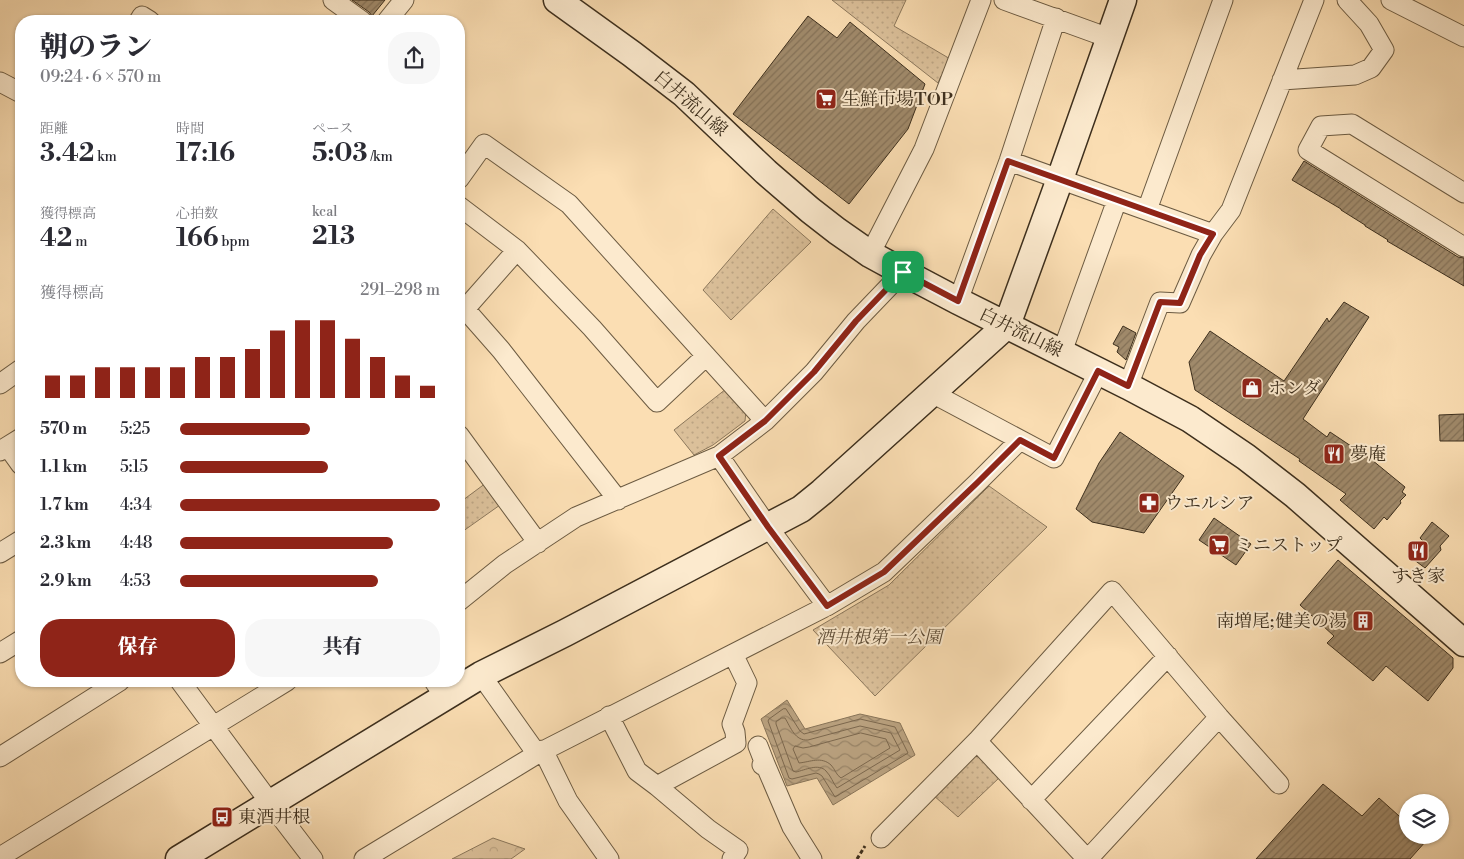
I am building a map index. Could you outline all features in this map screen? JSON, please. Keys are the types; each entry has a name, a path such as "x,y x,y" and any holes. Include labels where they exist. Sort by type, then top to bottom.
{"street":[{"path":"333,0 354,15"},
{"path":"392,15 404,0"},
{"name":"白井流山線","path":"557,0 684,94 766,172 810,210 870,254 1190,419 1246,457 1295,495 1464,643"},
{"path":"870,254 924,149 981,0"},
{"path":"1004,0 1029,4 1056,18 1109,38"},
{"path":"465,680 481,675 565,633 801,509 1007,325 1123,0"},
{"path":"1147,210 1223,0"},
{"path":"1128,386 1160,302 1180,303 1200,255 1231,210 1314,0"},
{"path":"1282,80 1355,75 1371,68 1384,50 1369,24 1347,0"},
{"path":"1391,0 1417,6 1464,37"},
{"path":"958,301 1056,18"},
{"path":"0,82 15,90"},
{"path":"1461,239 1308,150 1321,126 1352,124 1464,193"},
{"path":"465,170 484,144 569,204 765,421"},
{"path":"1008,161 1213,234"},
{"path":"1062,352 1117,200"},
{"path":"465,211 516,250 592,328 657,402 706,356"},
{"path":"516,250 465,309 502,350 618,500"},
{"path":"465,596 504,564 576,517 719,456 765,421 814,372 856,321 903,272"},
{"path":"932,393 1054,458 1098,371"},
{"path":"0,384 15,373"},
{"path":"364,859 540,752 827,606 884,572 1020,440"},
{"path":"465,443 538,543"},
{"path":"719,456 768,527 827,606"},
{"path":"0,553 15,544"},
{"path":"881,838 977,741 1112,591 1219,717 1279,784"},
{"path":"0,653 15,644"},
{"path":"658,786 736,744 732,724 748,683 733,654"},
{"path":"1031,800 1168,656"},
{"path":"481,675 540,752 568,801 609,859"},
{"path":"0,756 110,687"},
{"path":"184,687 270,804 313,859"},
{"path":"0,857 278,687"},
{"path":"179,859 270,804 439,689"},
{"path":"609,716 637,771 738,850 732,859"},
{"path":"977,741 1087,859 1219,717"},
{"path":"758,746 792,827 812,859"}],"green space":[{"path":"832,0 906,0 894,26 952,60 946,75 941,76 938,83"},
{"path":"773,209 811,242 731,320 703,290"},
{"path":"726,389 746,411 745,421 713,445 694,455 674,430"},
{"path":"486,483 500,505 465,530 465,499"},
{"name":"酒井根第一公園","path":"989,486 1047,527 875,696 813,630 889,585"},
{"path":"972,755 980,755 1000,777 958,817 933,795"},
{"path":"493,838 525,849 511,859 452,859"}],"water":[{"path":"787,700 805,729 860,714 900,723 915,755 833,805 817,778 787,786 761,719"}],"building":[{"path":"352,0 385,0 373,15"},
{"path":"808,16 837,38 850,22 925,84 908,129 849,204 733,114"},
{"path":"1304,161 1458,257 1464,258 1464,286 1387,241 1341,209 1292,180"},
{"path":"1344,302 1369,317 1303,419 1327,437 1330,432 1372,460 1405,487 1402,492 1406,495 1400,501 1401,503 1387,520 1384,517 1374,529 1340,500 1346,494 1299,461 1300,459 1195,390 1189,362 1210,331 1284,381 1327,318 1329,322"},
{"path":"1123,326 1136,333 1126,360 1117,352 1119,347 1113,344"},
{"path":"1464,414 1464,441 1440,441 1439,415"},
{"path":"1120,432 1184,476 1144,533 1092,522 1076,509 1099,463"},
{"path":"1214,518 1251,544 1236,565 1199,540"},
{"path":"1432,522 1449,536 1440,546 1441,550 1425,568 1409,556 1423,541 1420,538"},
{"name":"南増尾;健美の湯","path":"1338,560 1453,658 1453,668 1428,701 1386,666 1373,681 1327,643 1334,636 1300,605"},
{"path":"1323,784 1362,816 1379,798 1399,816 1399,844 1423,844 1410,859 1256,859"}],"place":[{"name":"生鮮市場TOP","path":"826,99"},
{"name":"ホンダ","path":"1252,388"},
{"name":"夢庵","path":"1334,454"},
{"name":"ウエルシア","path":"1149,503"},
{"name":"ミニストップ","path":"1219,545"},
{"name":"すき家","path":"1418,551"},
{"name":"南増尾;健美の湯","path":"1363,621"},
{"name":"東酒井根","path":"222,817"}],"route":[{"path":"1008,161 1213,234 1200,255 1180,303 1160,302 1128,386 1098,371 1054,458 1020,440 884,572 827,606 768,527 719,456 765,421 814,372 856,321 903,272 958,301 1008,161"}]}
